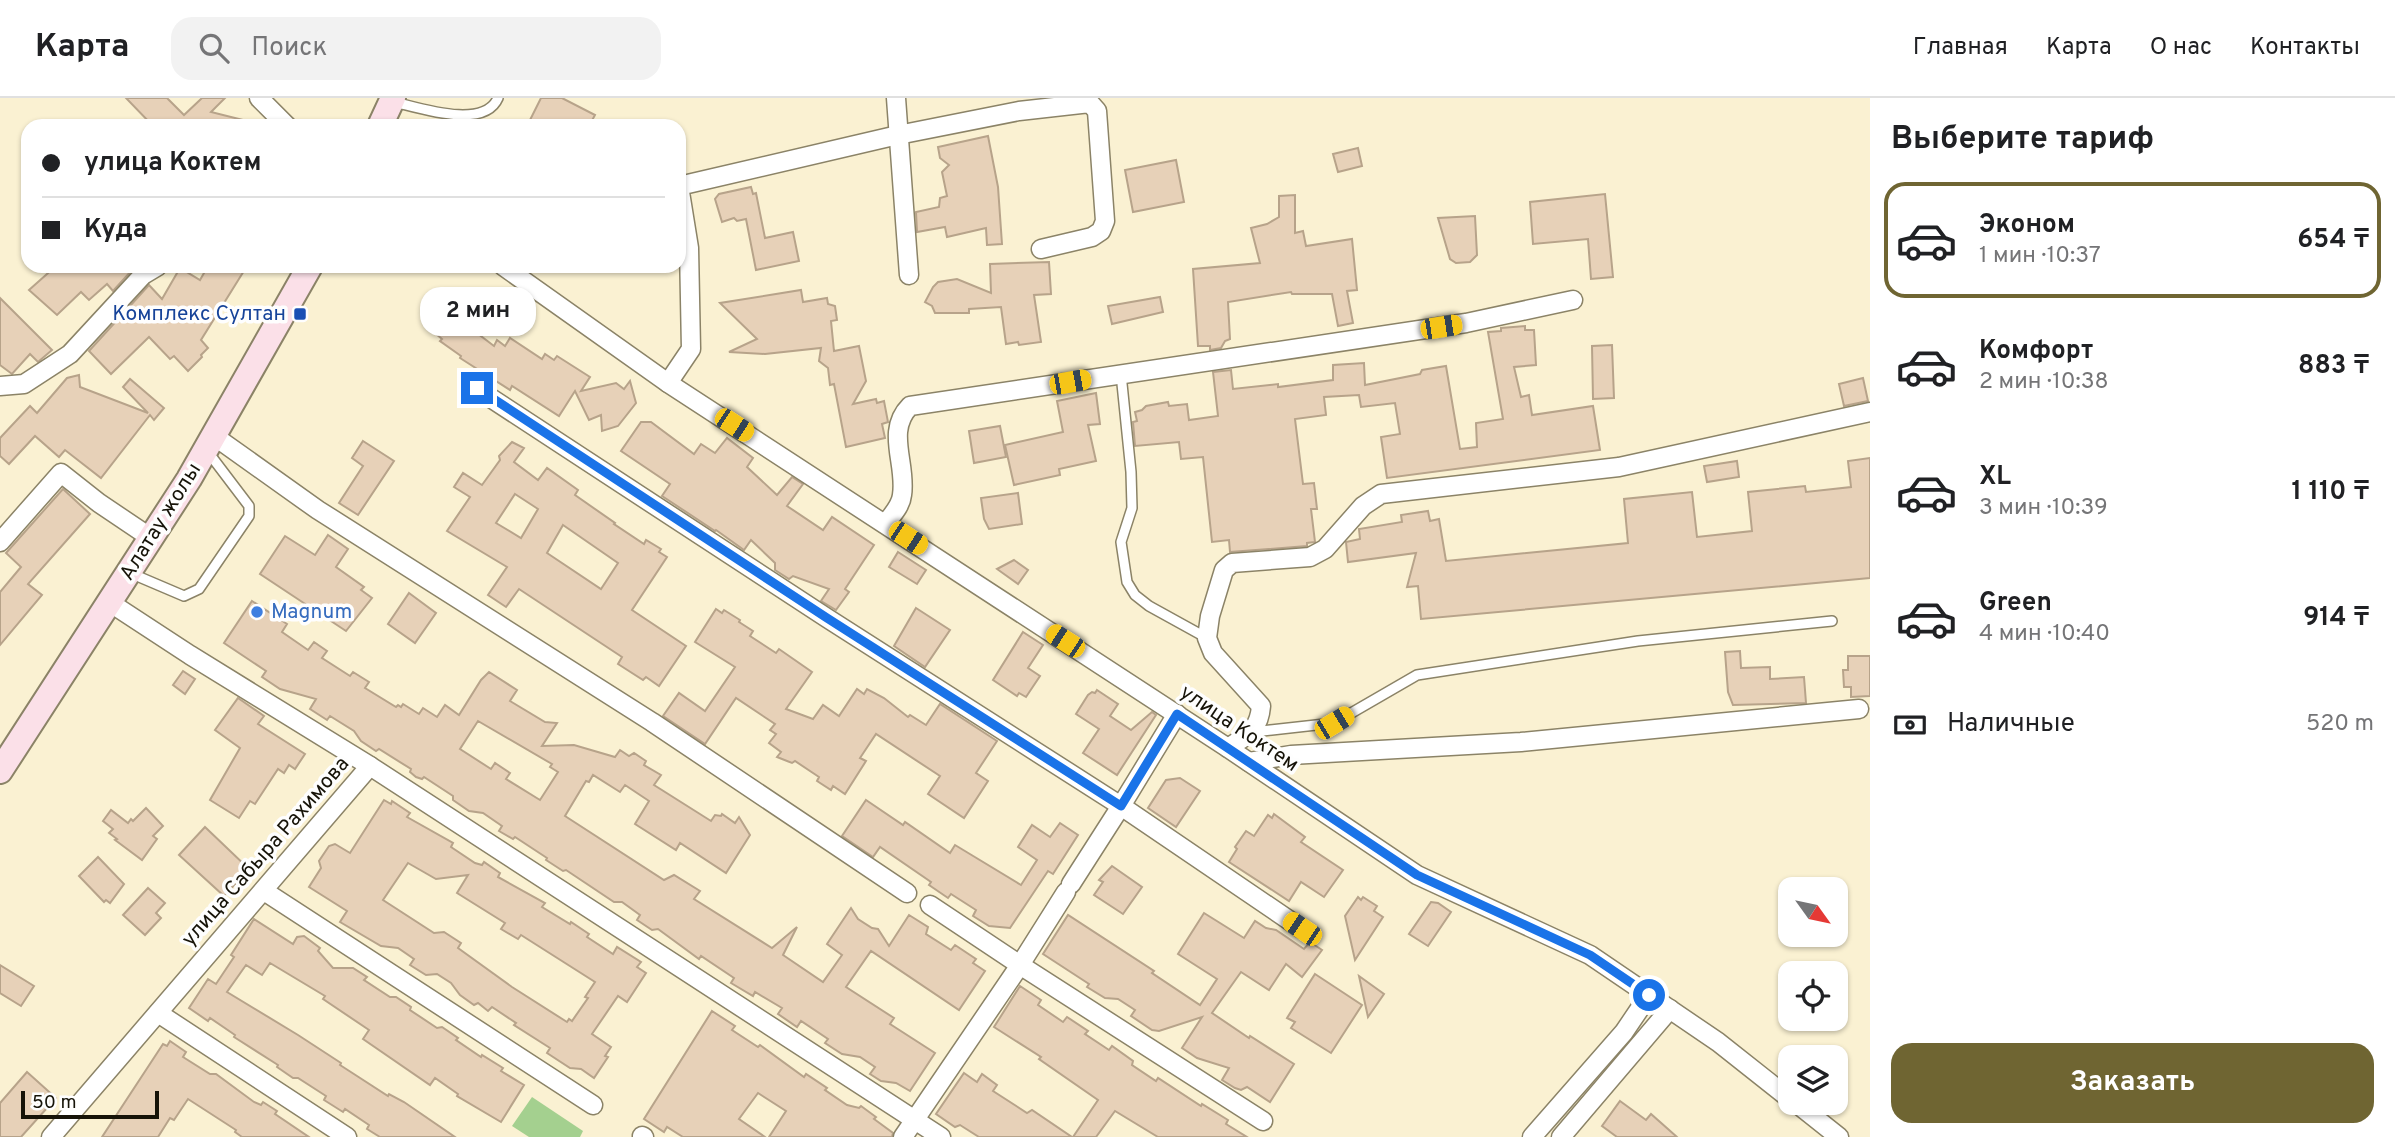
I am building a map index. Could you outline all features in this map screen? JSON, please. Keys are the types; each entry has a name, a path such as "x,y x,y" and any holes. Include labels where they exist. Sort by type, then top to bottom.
{"main road":[{"path":"384,119 393,100"},
{"name":"Алатау жолы","path":"0,771 210,443 306,273"}],"street":[{"path":"259,98 280,119"},
{"path":"896,98 909,275"},
{"path":"686,184 898,135 1019,111 1082,103 1095,107 1105,221 1101,231 1092,237 1041,249"},
{"path":"668,383 691,349 690,248 686,225"},
{"path":"0,386 24,384 69,354 146,273"},
{"name":"улица Коктем","path":"513,273 668,383 1177,714 1417,875 1590,955 1718,1042 1778,1090"},
{"path":"886,523 900,505 903,494 897,427 901,415 910,406 1466,324 1573,300"},
{"path":"477,388 827,618 1121,806 1302,929"},
{"path":"1228,748 1252,732 1260,719 1261,706 1213,653 1207,639 1210,616 1224,570 1233,563 1310,557 1325,549 1363,506 1381,494 1619,467 1870,412"},
{"path":"210,443 652,722 907,893"},
{"path":"0,542 61,473 151,538"},
{"name":"улица Сабыра Рахимова","path":"56,1135 370,766 109,602"},
{"path":"1249,762 1290,755 1521,741 1859,709"},
{"path":"904,1137 1020,965 1177,714"},
{"path":"370,766 941,1137"},
{"path":"264,891 593,1105"},
{"path":"930,905 1262,1121"},
{"path":"1532,1137 1625,1032 1649,995"},
{"path":"1561,1137 1670,1009"},
{"path":"158,1013 347,1137"},
{"path":"1811,1115 1839,1137"}],"lane":[{"path":"393,100 450,115 475,115 495,105 498,98"},
{"path":"1121,373 1132,496 1132,508 1121,542 1127,582 1135,595 1149,606 1207,639"},
{"path":"129,572 184,596 192,594 199,589 249,516 249,506 210,443"},
{"path":"1252,732 1334,723 1417,675 1638,641 1832,621"}],"green space":[{"path":"532,1097 583,1131 580,1137 529,1137 512,1126"}],"building":[{"path":"126,98 167,98 184,115 202,98 225,98 211,112 239,119 146,119"},
{"path":"541,98 562,98 595,115 593,119 530,119"},
{"path":"988,136 998,187 1002,244 987,245 986,228 947,237 945,227 917,232 916,212 939,207 940,198 947,196 942,172 949,165 940,158 938,147"},
{"path":"1358,148 1362,166 1338,172 1333,154"},
{"path":"1176,160 1184,202 1133,212 1125,170"},
{"path":"751,187 753,194 756,193 765,238 793,232 799,261 756,270 746,219 737,221 734,218 722,222 715,199 719,194"},
{"path":"1605,194 1613,277 1591,279 1588,239 1533,244 1530,202"},
{"path":"1295,195 1295,233 1303,231 1306,246 1352,239 1357,290 1347,291 1353,323 1338,326 1332,294 1291,292 1228,302 1230,339 1225,341 1221,348 1210,350 1210,346 1198,346 1193,269 1260,263 1251,228 1267,224 1279,217 1279,196"},
{"path":"1475,216 1477,255 1470,262 1456,263 1450,259 1438,218"},
{"path":"1049,262 1051,294 1034,295 1041,342 1006,344 1001,307 969,309 969,313 935,313 932,306 925,302 938,282 957,279 991,293 990,264"},
{"path":"48,273 129,273 113,291 107,284 89,300 81,292 57,315 29,290"},
{"path":"177,273 188,273 200,280 204,273 243,273 201,340 208,348 188,371 174,356 170,359 149,337 111,374 89,351 149,285 162,299"},
{"path":"801,290 803,302 827,298 828,304 835,306 837,320 831,321 834,351 859,346 866,381 853,404 876,399 877,403 884,401 888,422 882,424 885,438 846,447 834,384 830,385 828,368 819,361 821,348 765,354 729,352 757,339 720,303"},
{"path":"1160,297 1163,312 1112,324 1108,306"},
{"path":"0,298 52,350 38,362 30,354 12,374 0,365"},
{"path":"447,318 462,328 465,324 494,346 497,340 505,346 510,338 542,359 545,354 554,360 557,356 590,377 581,391 616,383 624,389 630,381 636,403 618,426 602,431 601,415 589,420 575,391 559,416 512,386 510,390 460,358 461,356 440,341 442,339 435,333"},
{"path":"1525,326 1525,330 1534,330 1536,365 1514,367 1521,397 1529,395 1532,415 1593,406 1600,450 1387,478 1381,437 1400,434 1395,403 1361,407 1359,395 1324,397 1326,415 1295,419 1303,484 1314,483 1317,509 1311,509 1315,542 1307,543 1307,546 1230,552 1229,540 1212,542 1203,457 1181,459 1179,442 1135,446 1135,412 1146,406 1168,402 1169,406 1187,404 1189,420 1218,416 1213,372 1231,370 1233,389 1278,384 1278,387 1333,380 1333,365 1364,363 1365,385 1446,366 1460,449 1477,447 1476,423 1503,419 1488,332"},
{"path":"1612,345 1614,398 1593,399 1592,346"},
{"path":"79,375 80,387 148,413 123,387 130,379 164,408 154,420 150,415 101,478 65,450 59,457 35,436 9,464 0,456 0,438 30,406 37,413 67,378"},
{"path":"1863,378 1868,401 1844,406 1839,384"},
{"path":"1096,393 1100,424 1088,425 1096,461 1059,469 1060,475 1014,485 1005,445 1063,432 1057,401"},
{"path":"641,422 651,422 694,454 701,444 715,453 727,438 753,458 747,467 777,495 792,477 803,484 787,506 823,530 832,517 874,545 845,589 849,592 836,610 821,601 829,589 793,576 789,579 775,570 775,563 751,540 744,550 662,496 670,484 621,451"},
{"path":"1000,426 1006,457 974,463 969,431"},
{"path":"363,441 394,461 358,515 339,503 363,466 352,458"},
{"path":"512,442 524,448 514,462 538,480 547,468 578,490 575,495 614,524 644,544 646,540 661,549 659,552 667,557 632,610 686,646 659,686 646,677 643,680 618,664 622,657 519,589 506,607 488,595 507,567 447,531 470,497 454,487 463,473 482,485 500,460 499,456","holes":["515,494 538,509 521,538 496,523","563,525 618,563 601,589 547,553"]},
{"path":"1870,458 1870,578 1421,619 1418,586 1407,587 1416,553 1348,562 1346,542 1360,539 1359,529 1402,522 1401,515 1428,511 1430,521 1439,519 1446,561 1628,543 1624,499 1692,492 1697,537 1752,531 1748,492 1805,486 1806,492 1851,487 1848,461"},
{"path":"1737,461 1739,477 1707,482 1704,466"},
{"path":"63,489 90,514 28,584 42,595 0,645 0,592 21,567 6,553"},
{"path":"1018,493 1022,524 989,529 984,519 981,498"},
{"path":"328,535 348,549 336,567 364,587 361,590 372,598 346,631 260,574 285,536 315,555"},
{"path":"898,552 926,570 917,584 889,567"},
{"path":"1014,560 1028,570 1018,584 997,569"},
{"path":"409,593 436,613 415,643 388,624"},
{"path":"252,601 287,624 282,632 308,650 314,642 327,651 322,658 350,676 353,672 369,682 365,688 396,707 403,704 419,714 423,708 437,717 445,705 459,715 489,672 517,690 510,701 545,722 557,723 542,746 574,745 615,757 620,750 629,756 634,753 646,761 644,765 661,775 654,785 711,821 715,815 722,814 735,823 739,817 750,835 726,873 680,843 676,850 635,824 649,801 625,785 620,792 593,775 589,782 586,781 565,816 664,880 674,875 700,891 694,899 772,948 797,927 783,955 823,982 842,955 827,944 851,908 858,919 878,929 889,946 909,915 928,927 926,934 951,950 955,945 976,959 973,963 985,971 959,1010 871,951 846,987 894,1018 890,1024 935,1053 910,1091 896,1083 881,1081 870,1074 875,1067 860,1057 842,1054 825,1043 828,1039 801,1021 797,1027 778,1014 782,1008 755,992 753,996 731,983 734,978 701,956 699,959 658,929 652,930 637,920 640,915 622,902 614,902 566,870 563,871 515,837 513,839 499,831 502,826 483,813 469,811 453,800 453,796 424,777 416,777 410,772 411,769 361,741 354,731 330,716 327,720 310,709 316,699 280,689 262,677 266,671 224,643","holes":["478,721 552,764 550,767 558,772 540,800 506,779 510,773 495,763 491,769 460,749"]},
{"path":"916,608 950,630 925,667 894,646"},
{"path":"716,609 722,613 724,610 740,620 739,622 753,631 750,636 776,653 779,649 812,672 786,709 813,719 823,705 839,716 857,689 864,694 867,689 884,698 908,717 910,715 926,725 940,704 997,741 976,773 988,781 964,818 928,794 940,776 876,734 860,758 866,761 845,794 833,786 831,790 817,781 819,777 795,761 792,763 777,757 781,752 769,743 776,734 770,730 775,724 736,698 705,744 663,716 679,693 705,711 735,667 695,642"},
{"path":"1023,632 1043,645 1028,668 1040,676 1026,697 1019,693 1017,696 993,680"},
{"path":"1740,651 1741,668 1770,667 1770,679 1804,677 1806,703 1733,705 1728,692 1725,652"},
{"path":"1848,656 1870,656 1870,696 1851,697 1851,687 1844,687 1843,670 1848,670"},
{"path":"183,671 195,679 185,694 173,685"},
{"path":"1097,690 1118,704 1110,716 1131,730 1152,712 1156,715 1117,775 1083,753 1099,729 1076,714 1088,695"},
{"path":"238,698 264,716 258,724 305,754 295,769 289,765 284,773 278,769 255,804 250,801 239,818 210,800 240,748 215,730"},
{"path":"1180,778 1200,791 1176,827 1148,808 1166,780"},
{"path":"384,800 391,804 392,801 410,813 407,817 453,843 451,847 475,863 482,865 484,862 500,873 498,877 545,903 542,907 570,924 571,922 589,934 587,937 613,954 617,947 641,962 637,967 646,973 627,1002 618,996 592,1034 611,1047 605,1056 608,1057 594,1078 581,1069 570,1068 547,1053 550,1048 492,1007 488,1011 478,1003 474,1005 437,974 426,975 410,965 414,959 398,948 381,946 340,922 347,911 309,887 321,868 319,861 329,846 335,844 350,853","holes":["408,863 436,879 468,875 457,893 505,923 501,929 518,939 521,935 595,982 572,1021 569,1019 567,1022 512,987 458,948 461,943 444,932 434,933 383,900"]},
{"path":"866,800 903,825 905,822 950,853 955,845 1021,885 1037,860 1018,847 1032,825 1050,837 1060,823 1078,835 1053,874 1048,871 1010,928 989,926 973,916 976,910 951,894 948,898 929,885 931,882 880,847 873,857 842,836"},
{"path":"146,808 163,826 153,836 157,839 142,860 115,840 117,839 109,833 113,829 103,821 111,810 128,823"},
{"path":"1274,814 1305,837 1301,842 1343,870 1324,897 1301,882 1289,901 1229,862 1246,831 1254,836 1268,815 1272,818"},
{"path":"205,827 249,869 224,896 179,855"},
{"path":"98,857 124,884 110,903 106,900 104,902 79,876"},
{"path":"1112,866 1142,887 1123,914 1094,895 1103,882 1099,880"},
{"path":"148,888 165,903 156,913 161,918 145,935 123,915"},
{"path":"1358,897 1361,900 1363,897 1377,906 1374,911 1383,917 1355,960 1345,916"},
{"path":"1431,902 1438,903 1451,912 1428,946 1409,934"},
{"path":"1204,913 1244,938 1255,921 1266,928 1276,930 1304,949 1310,942 1322,950 1302,977 1286,964 1269,990 1241,972 1212,1013 1294,1064 1270,1102 1247,1087 1241,1090 1222,1080 1229,1068 1197,1058 1182,1048 1202,1017 1159,1031 1152,1030 1131,1016 1135,1010 1118,999 1105,998 1087,987 1089,984 1043,954 1068,915 1154,971 1152,973 1200,1005 1217,979 1178,954"},
{"path":"254,919 293,944 297,937 304,936 320,948 318,951 333,968 353,968 367,977 364,980 390,997 396,997 437,1028 442,1027 458,1038 456,1040 503,1068 501,1071 524,1085 501,1122 457,1096 458,1094 435,1078 430,1085 363,1039 369,1030 323,999 325,996 270,963 262,975 246,965 227,992 298,1035 388,1096 389,1094 404,1102 455,1137 380,1137 367,1129 369,1125 345,1109 343,1112 324,1100 326,1096 298,1078 293,1078 210,1018 208,1021 189,1008 208,979 216,984"},
{"path":"0,965 34,986 21,1006 0,993"},
{"path":"1315,974 1362,1005 1331,1053 1291,1028 1295,1022 1287,1018"},
{"path":"1359,976 1384,994 1368,1017"},
{"path":"1020,986 1041,1000 1038,1005 1063,1022 1067,1017 1088,1031 1085,1034 1109,1050 1112,1046 1133,1061 1132,1065 1228,1120 1226,1124 1247,1137 1158,1137 1115,1111 1096,1137 1073,1137 1098,1100 1039,1059 1041,1057 994,1027"},
{"path":"712,1011 735,1026 732,1030 758,1047 760,1045 804,1077 806,1074 847,1105 859,1108 861,1106 893,1133 892,1137 769,1137 786,1111 758,1093 739,1119 765,1137 683,1137 667,1127 664,1132 644,1119"},
{"path":"170,1041 186,1052 183,1057 210,1074 216,1074 254,1102 261,1105 263,1102 277,1111 275,1114 309,1137 242,1137 236,1130 188,1099 174,1120 170,1118 158,1137 102,1137 163,1044 167,1046"},
{"path":"27,1072 56,1098 21,1137 0,1137 0,1103"},
{"path":"964,1073 977,1082 982,1074 997,1085 993,1091 1027,1113 1032,1110 1072,1137 979,1137 960,1125 955,1127 936,1114"},
{"path":"1620,1101 1646,1120 1651,1114 1677,1137 1617,1137 1602,1126"}],"place":[{"name":"Комплекс Султан","path":"300,314"},
{"name":"Magnum","path":"257,612"}],"route":[{"path":"477,388 827,618 1121,806 1177,714 1417,875 1590,955 1649,995"}]}
